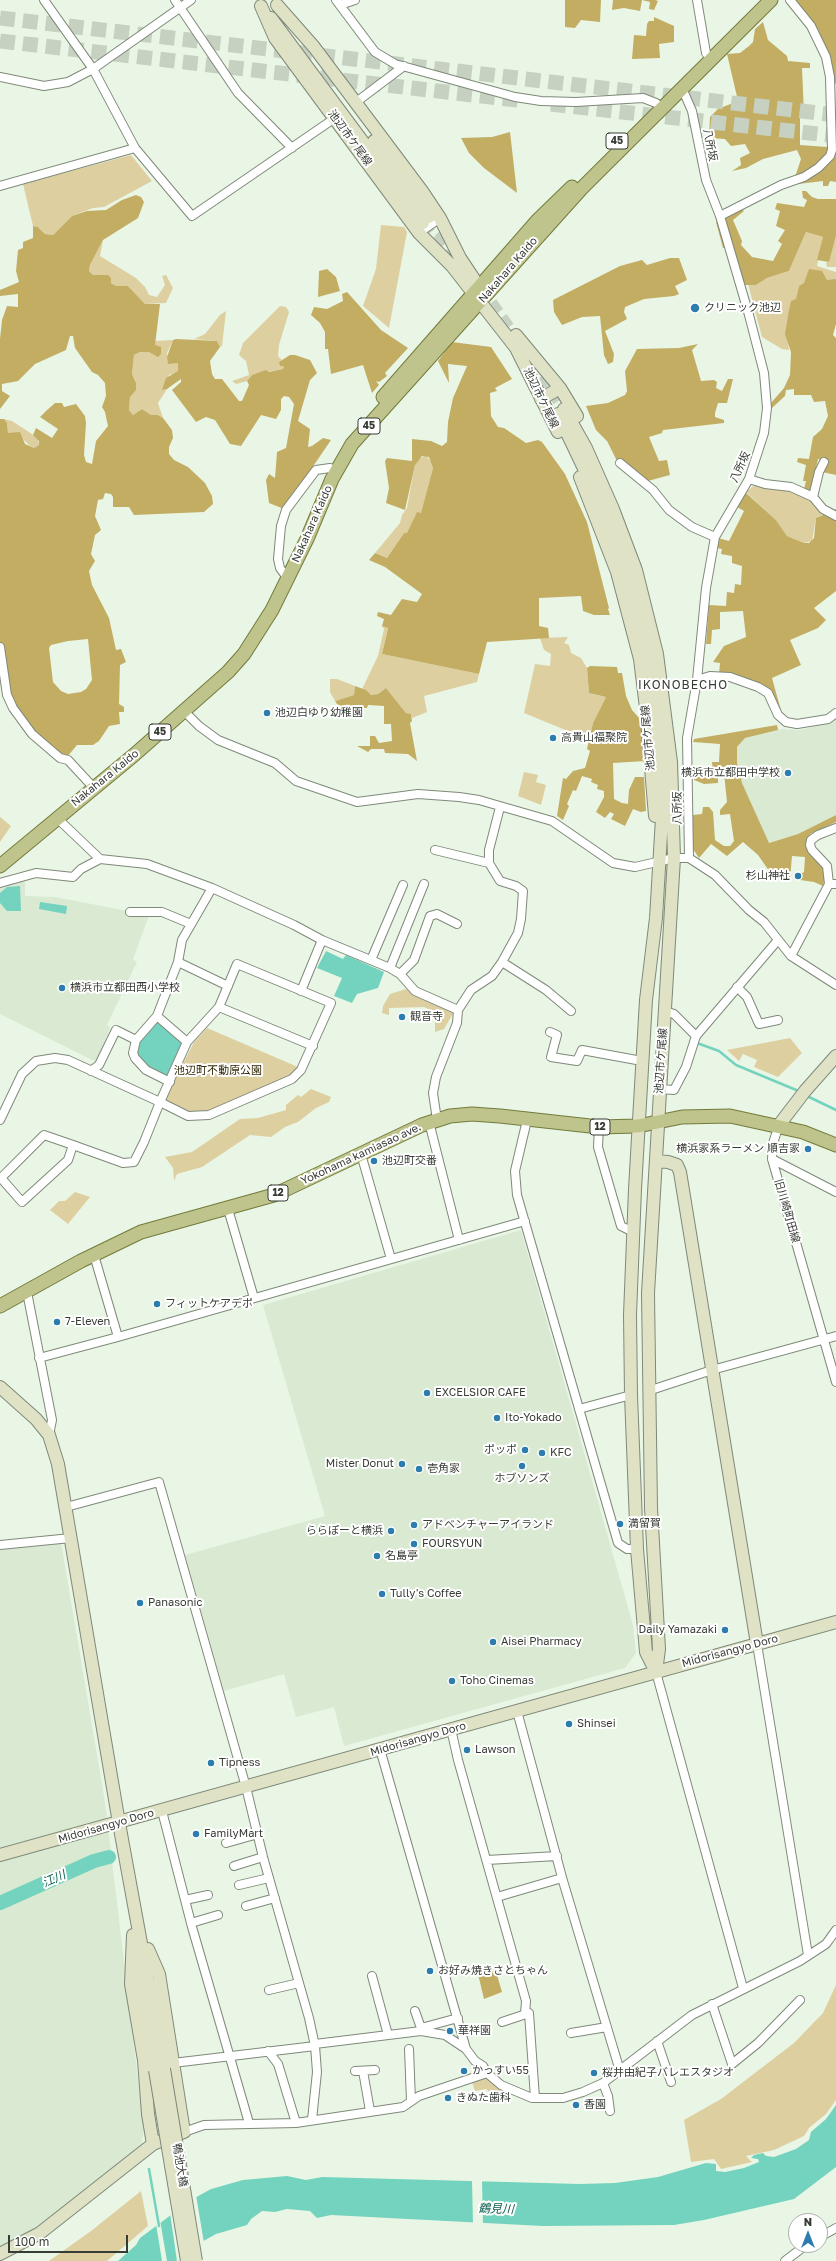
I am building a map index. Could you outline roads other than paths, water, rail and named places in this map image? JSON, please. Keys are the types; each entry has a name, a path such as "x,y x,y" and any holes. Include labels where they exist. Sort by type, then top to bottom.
{"main road":[{"name":"Nakahara Kaido","path":"0,866 184,711 228,672 244,654 272,610 307,539 332,479 352,444 481,295 706,53 759,0"},
{"name":"Nakahara Kaido","path":"659,105 682,88 771,0"},
{"name":"Nakahara Kaido","path":"289,576 300,536 330,468 352,434 422,351 481,295"},
{"name":"Yokohama kamiasao ave.","path":"0,1306 94,1255 141,1232 228,1209 287,1189 433,1121 472,1114 598,1127 638,1126 682,1117 730,1116 779,1125 836,1144"}],"street":[{"path":"44,0 93,69 135,148 192,216 335,118"},
{"path":"175,0 238,93 292,148"},
{"path":"0,77 44,86 68,82 93,69 191,0"},
{"path":"354,0 338,3 375,52 395,64 515,97 541,101 576,102 643,98 659,105"},
{"path":"697,0 706,53"},
{"path":"720,216 781,185 804,177 818,168 834,152 830,77 826,57 810,26 790,0"},
{"name":"池辺市ケ尾線","path":"275,2 314,46 355,102 428,223 452,266 481,295 560,388 582,424 619,503 641,564 663,647 675,725 677,797 673,807"},
{"name":"池辺市ケ尾線","path":"275,2 428,223"},
{"name":"池辺市ケ尾線","path":"259,3 428,223"},
{"name":"池辺市ケ尾線","path":"259,3 275,38 335,118 460,258 481,295 516,348 540,399 574,462 597,517 617,572 640,659 646,708 659,862"},
{"path":"355,102 404,66"},
{"name":"八所坂","path":"682,88 692,111 706,180 720,216 749,315 764,373 766,390 764,433 749,478 715,537 706,588 696,680 687,738 689,858"},
{"path":"0,186 135,148"},
{"path":"540,399 560,388"},
{"name":"池辺市ケ尾線","path":"561,411 586,448 610,502 636,570 656,654 665,705 671,762 674,858 665,1011 656,1122 656,1161 648,1293 648,1391 651,1508 659,1649 656,1672 646,1652 637,1549 630,1395 633,1232 638,1126 646,1000 656,918 662,818 660,754 648,660 627,572 607,517 561,411"},
{"path":"813,497 819,472 824,462"},
{"path":"620,463 652,490 669,510 692,527 715,537"},
{"path":"289,576 280,568 278,559 281,526 286,510 316,470 330,468"},
{"path":"749,478 765,484 791,487 813,497 823,509 836,516"},
{"path":"0,647 7,696 13,708 32,734 60,758 68,760 93,787"},
{"path":"696,680 710,676 730,677 758,687 768,693 778,715 786,722 797,724 828,719 836,713"},
{"path":"184,711 218,740 274,763 296,781 357,802 418,794 459,797 552,822 613,863 635,867 674,858 689,858 715,875 749,910 764,922 791,956 836,985"},
{"path":"459,1240 433,1121 433,1093 436,1077 457,1023 458,1010 471,990 492,976 502,962 518,933 521,919 523,891 500,881 489,863 489,850 500,807"},
{"path":"56,818 100,859"},
{"path":"791,956 833,884 827,866 812,850 810,845 811,840 818,835 836,828"},
{"path":"434,850 489,863"},
{"path":"0,883 36,873 72,880 81,869 100,859 147,864 212,888 294,925 322,940 390,968 400,974 415,991 458,1010"},
{"path":"390,968 424,884"},
{"path":"371,960 404,885"},
{"path":"170,1082 146,1070 135,1058 133,1053 136,1040 157,1016 178,962 182,940 212,888"},
{"path":"130,912 162,912 191,924"},
{"path":"400,974 414,960 430,916 437,914 458,924"},
{"path":"300,991 322,940"},
{"path":"659,1089 674,1090 686,1067 696,1036 778,940"},
{"path":"178,962 228,986"},
{"path":"502,962 546,990 571,1011"},
{"path":"0,1120 22,1074 36,1061 55,1058 68,1060 160,1102 188,1116 209,1115 292,1079 301,1070 332,1003 237,964 220,1007 187,1042 170,1082 160,1102 134,1162 123,1163 73,1145 44,1135 1,1178 22,1202 68,1160 73,1145"},
{"path":"737,988 748,997 759,1024 778,1020"},
{"path":"220,1007 313,1046"},
{"path":"665,1011 674,1014 696,1036"},
{"path":"157,1016 187,1042"},
{"path":"91,1071 99,1065 116,1030 136,1040"},
{"path":"550,1032 557,1035 551,1057 577,1061 582,1050 642,1061"},
{"name":"旧川崎町田線","path":"836,1056 805,1091 779,1125 773,1143 772,1159 836,1382"},
{"path":"528,1120 514,1175 517,1196 618,1543 628,1549 637,1549"},
{"path":"598,1127 598,1147 621,1226 633,1232"},
{"path":"361,1154 391,1260"},
{"path":"772,1159 836,1192"},
{"path":"656,1161 668,1162 677,1165 680,1172 808,1955"},
{"path":"228,1209 254,1298"},
{"path":"39,1358 118,1337 525,1221"},
{"path":"94,1255 118,1337"},
{"path":"27,1292 52,1420 49,1435"},
{"path":"648,1391 712,1370 836,1336"},
{"path":"1,1389 36,1419 49,1435 58,1464 137,1934 164,2067 184,2132"},
{"path":"579,1409 630,1395"},
{"path":"66,1507 159,1482 246,1787 263,1857 315,2045 317,2072 312,2120"},
{"path":"0,1545 71,1538"},
{"name":"Midorisangyo Doro","path":"0,1855 836,1622"},
{"path":"656,1672 743,1988"},
{"path":"517,1711 562,1878 620,2070"},
{"path":"451,1729 526,2001 525,2014"},
{"path":"380,1749 466,2049"},
{"path":"162,1811 191,1923 249,2123"},
{"path":"226,1843 258,1834"},
{"path":"486,1860 557,1856"},
{"path":"234,1866 263,1857"},
{"path":"239,1885 269,1878"},
{"path":"497,1897 562,1878"},
{"path":"185,1900 208,1894"},
{"path":"246,1906 274,1898"},
{"path":"191,1923 218,1915"},
{"path":"421,2030 445,2035 466,2049 487,2072 502,2085 535,2098 563,2098 583,2092 603,2083 692,2014 808,1955 826,1944 836,1930"},
{"path":"137,1934 159,1974 164,2067"},
{"path":"137,1934 132,1984 144,2060 148,2114 153,2144"},
{"path":"372,1976 388,2035"},
{"path":"269,1990 299,1983"},
{"path":"712,2004 732,2064 758,2043 800,2000"},
{"path":"415,2011 421,2030"},
{"path":"502,2022 529,2013 535,2098"},
{"path":"164,2067 229,2056 421,2030 458,2018"},
{"path":"571,2033 607,2027"},
{"path":"657,2041 671,2082"},
{"path":"409,2049 411,2101"},
{"path":"268,2051 278,2064 296,2123"},
{"name":"鴨池大橋","path":"164,2067 187,2261"},
{"name":"鴨池大橋","path":"164,2067 196,2261"},
{"path":"370,2111 359,2071 375,2070"},
{"path":"0,2254 40,2233 153,2144 184,2132 204,2126 249,2123 296,2123 403,2107 419,2096 463,2079 487,2072"},
{"path":"603,2083 608,2096 610,2111"},
{"path":"785,2261 796,2253"}],"water":[{"path":"20,886 21,911 7,911 0,903 0,893 7,887"},
{"path":"40,902 67,906 66,914 39,909"},
{"path":"326,951 343,959 346,955 384,972 378,988 357,994 352,1003 334,996 342,978 317,968"},
{"path":"158,1022 183,1042 166,1077 148,1068 137,1055 136,1048 139,1043"},
{"name":"鶴見川","path":"836,2105 836,2167 794,2199 704,2220 674,2225 543,2226 331,2215 317,2218 310,2211 287,2209 275,2212 262,2211 251,2219 247,2225 216,2234 198,2244 176,2261 118,2261 136,2245 140,2238 191,2200 211,2189 243,2180 287,2176 306,2180 322,2177 580,2184 615,2183 658,2177 706,2163 716,2164 716,2171 725,2172 744,2168 759,2162 758,2159 751,2158 754,2155 763,2153 766,2156 774,2157 796,2149 809,2140 811,2132 826,2119"}],"waterway":[{"path":"697,1043 719,1051 736,1065 801,1092"},
{"path":"807,1096 836,1110"},
{"name":"江川","path":"0,1903 94,1861 109,1857"},
{"path":"149,2169 159,2226"}],"tunnel":[{"path":"0,18 836,115"},
{"path":"0,41 525,101"},
{"path":"551,104 836,136"},
{"path":"429,217 450,245"},
{"path":"423,223 447,256"},
{"path":"481,288 521,345"},
{"path":"532,361 564,409"}],"place":[{"name":"クリニック池辺","path":"695,308"},
{"name":"池辺白ゆり幼稚園","path":"267,713"},
{"name":"高貴山福聚院","path":"553,738"},
{"name":"横浜市立都田中学校","path":"788,773"},
{"name":"杉山神社","path":"798,876"},
{"name":"横浜市立都田西小学校","path":"62,988"},
{"name":"観音寺","path":"402,1017"},
{"name":"横浜家系ラーメン 順吉家","path":"808,1149"},
{"name":"池辺町交番","path":"374,1161"},
{"name":"フィットケアデポ","path":"157,1304"},
{"name":"7-Eleven","path":"57,1322"},
{"name":"EXCELSIOR CAFE","path":"427,1393"},
{"name":"Ito-Yokado","path":"497,1418"},
{"name":"ポッポ","path":"525,1450"},
{"name":"KFC","path":"542,1453"},
{"name":"Mister Donut","path":"402,1464"},
{"name":"ホブソンズ","path":"522,1466"},
{"name":"壱角家","path":"419,1469"},
{"name":"満留賀","path":"620,1524"},
{"name":"アドベンチャーアイランド","path":"414,1525"},
{"name":"ららぽーと横浜","path":"391,1531"},
{"name":"FOURSYUN","path":"414,1544"},
{"name":"名島亭","path":"377,1556"},
{"name":"Tully's Coffee","path":"382,1594"},
{"name":"Panasonic","path":"140,1603"},
{"name":"Daily Yamazaki","path":"725,1630"},
{"name":"Aisei Pharmacy","path":"493,1642"},
{"name":"Toho Cinemas","path":"452,1681"},
{"name":"Shinsei","path":"569,1724"},
{"name":"Lawson","path":"467,1750"},
{"name":"Tipness","path":"211,1763"},
{"name":"FamilyMart","path":"196,1834"},
{"name":"お好み焼きさとちゃん","path":"430,1971"},
{"name":"華祥園","path":"450,2031"},
{"name":"かっすい55","path":"464,2071"},
{"name":"桜井由紀子バレエスタジオ","path":"594,2073"},
{"name":"きぬた歯科","path":"448,2098"},
{"name":"香園","path":"576,2105"}],"district":[{"name":"IKONOBECHO","path":"683,685"}],"park label":[{"name":"池辺町不動原公園","path":"218,1071"}]}
